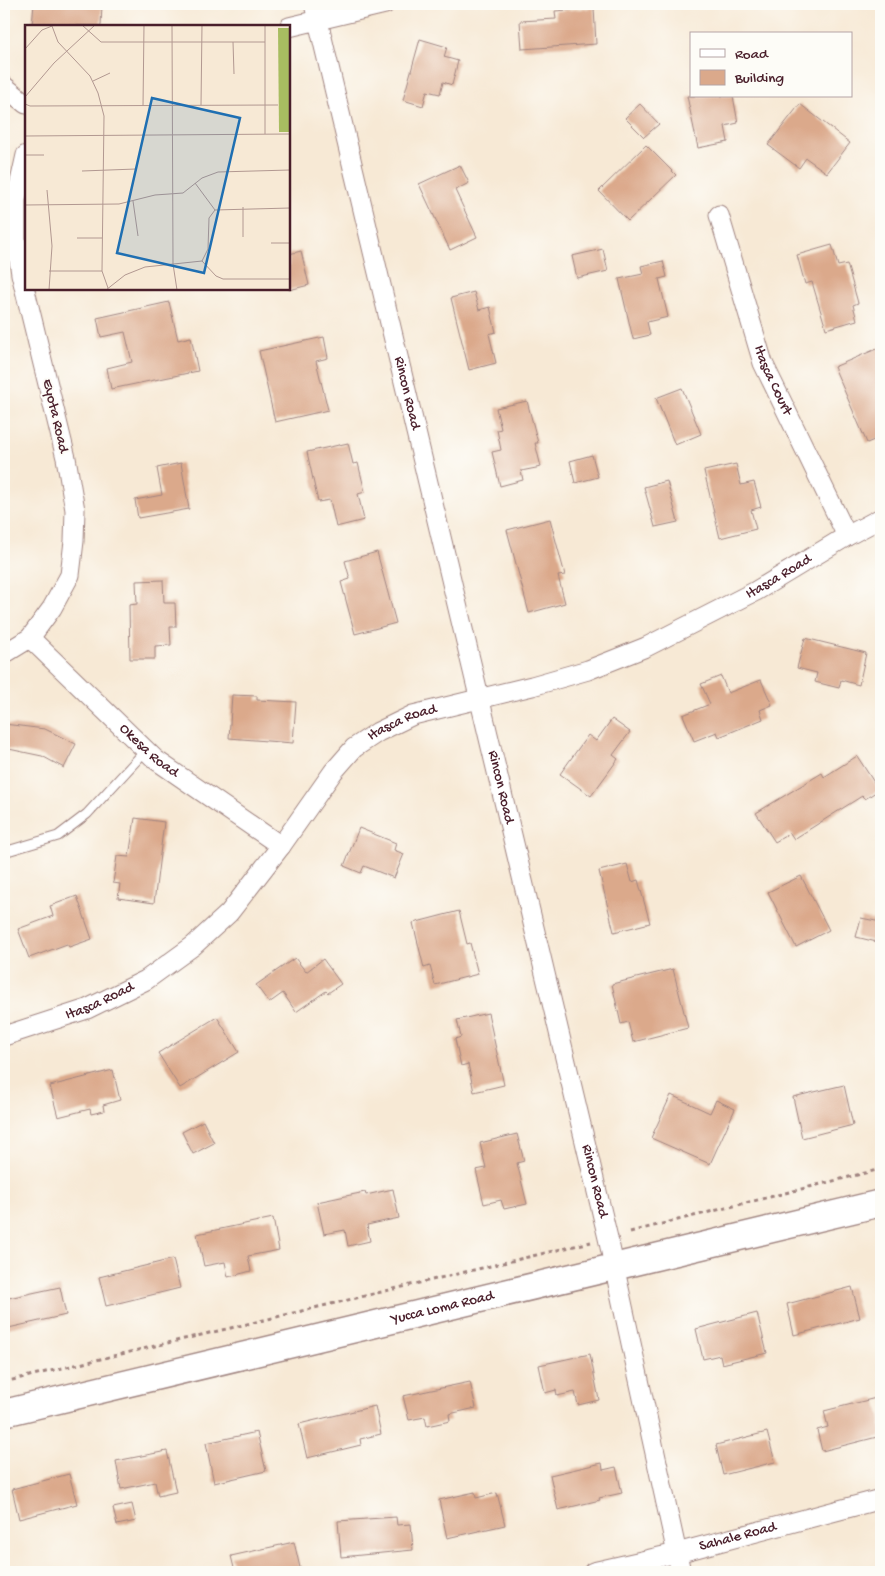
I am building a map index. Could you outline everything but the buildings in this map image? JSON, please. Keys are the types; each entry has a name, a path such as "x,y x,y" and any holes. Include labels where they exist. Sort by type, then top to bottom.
{"main road":[{"name":"Yucca Loma Road","path":"4,1413 881,1203"}],"street":[{"path":"290,26 316,12 385,4"},
{"name":"Rincon Road","path":"316,12 614,1268 681,1572"},
{"path":"4,86 25,103"},
{"name":"Eyota Road","path":"4,654 30,638 52,608 70,575 74,541 74,510 66,458 21,274 16,239 16,200 25,160"},
{"name":"Itasca Court","path":"719,215 763,363 847,536"},
{"name":"Itasca Road","path":"4,1036 87,1009 146,980 194,946 229,913 281,846 333,772 354,748 378,732 413,715 588,670 646,647 756,591 847,536 881,518"},
{"name":"Okesa Road","path":"30,638 156,760 281,846"},
{"name":"Sahale Road","path":"593,1572 677,1553 881,1499"}],"lane":[{"path":"4,852 58,836 87,814 146,750"}],"path":[{"path":"630,1232 881,1169"},
{"path":"4,1382 592,1242"}]}
